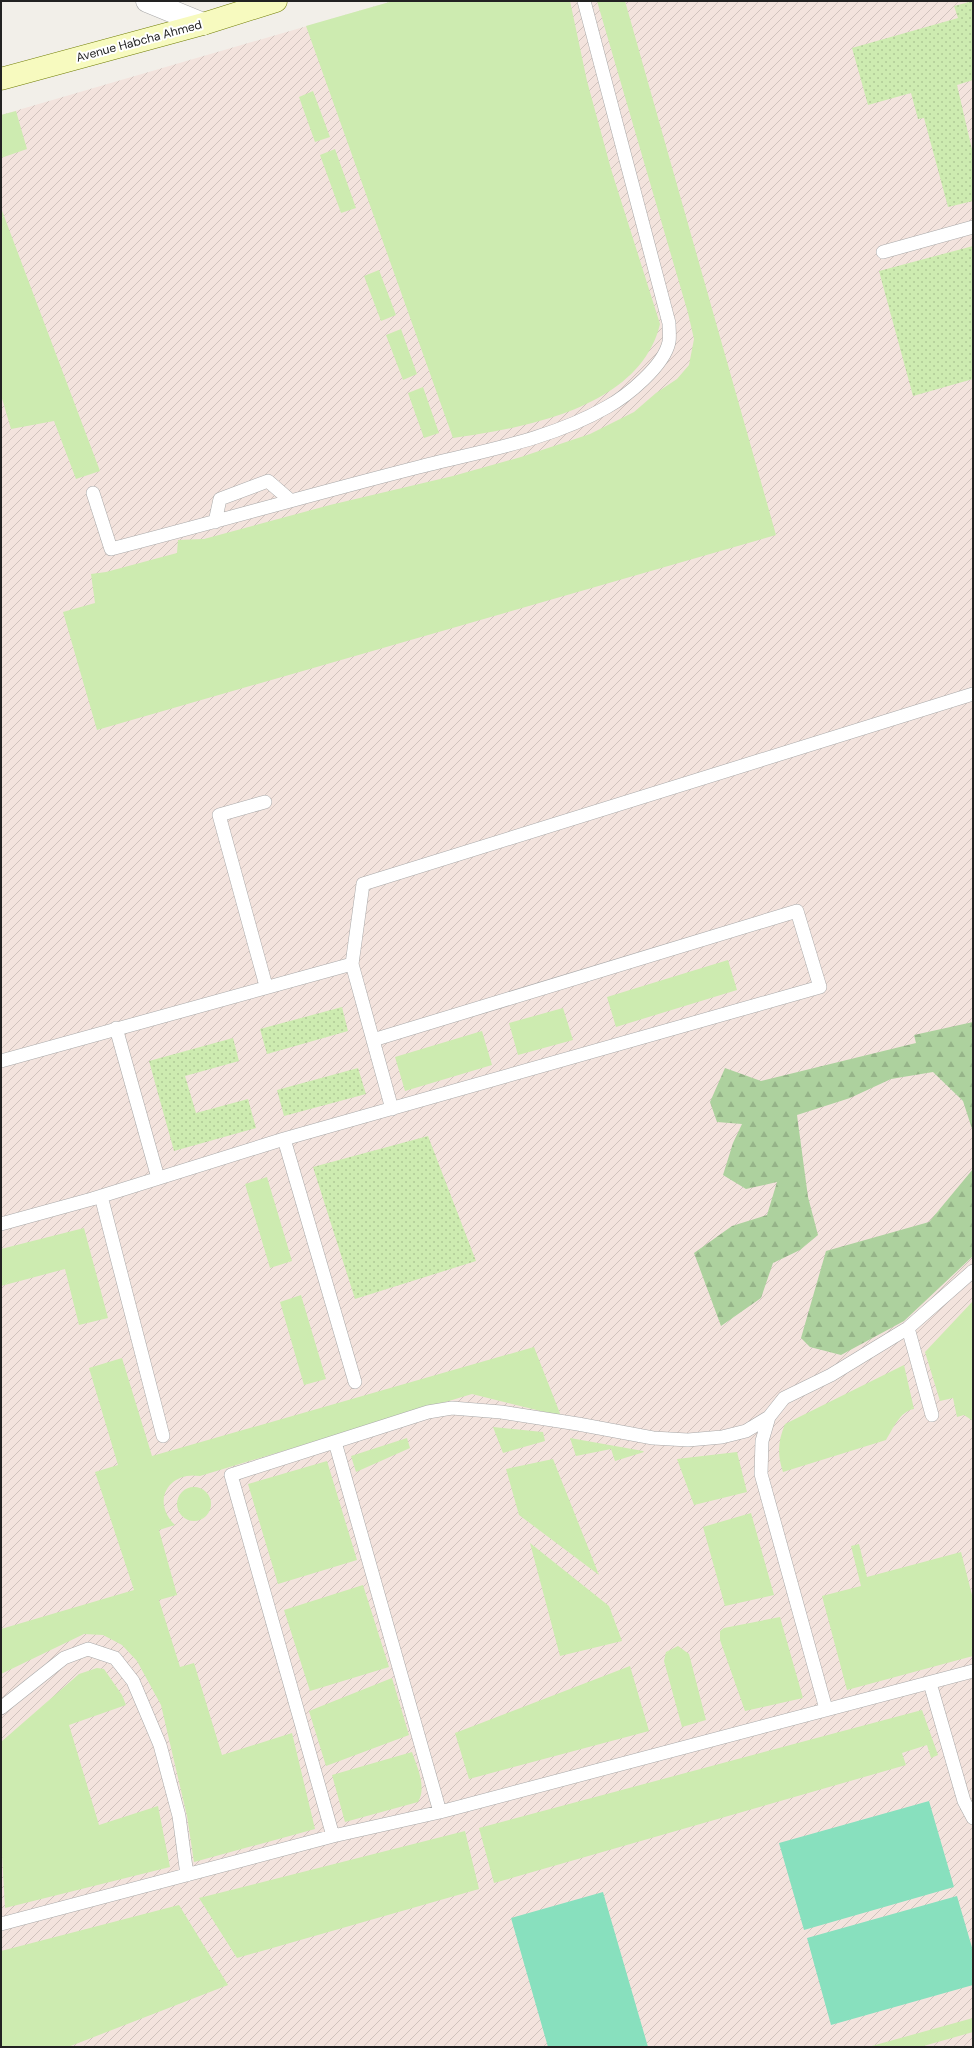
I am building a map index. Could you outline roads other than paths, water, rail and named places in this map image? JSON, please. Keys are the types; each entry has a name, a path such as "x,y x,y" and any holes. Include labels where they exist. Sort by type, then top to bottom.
{"street":[{"name":"Avenue Habcha Ahmed","path":"1,79 202,24 276,1"},
{"path":"160,3 202,24"}],"lane":[{"path":"93,493 111,549 215,522 290,500 540,437 571,426 607,407 636,387 658,364 669,343 669,323 584,1"},
{"path":"883,252 973,227"},
{"path":"215,522 220,499 268,481 290,500"},
{"path":"392,1109 352,964 363,884 973,694"},
{"path":"265,802 219,815 266,986"},
{"path":"1,1224 101,1196 284,1139 820,987 797,911 373,1040"},
{"path":"1,1061 266,986 352,964"},
{"path":"116,1028 158,1178"},
{"path":"284,1139 355,1382"},
{"path":"101,1196 163,1436"},
{"path":"334,1836 231,1475 428,1412 452,1408 501,1412 653,1438 688,1440 722,1437 746,1431 769,1417 784,1398 830,1375 908,1328 973,1271"},
{"path":"908,1328 932,1414"},
{"path":"769,1417 762,1441 761,1474 826,1709"},
{"path":"335,1442 440,1812"},
{"path":"1,1708 64,1658 88,1649 115,1658 133,1681 160,1745 179,1816 187,1875"},
{"path":"1,1924 334,1836 440,1812 973,1671"},
{"path":"930,1683 964,1801 973,1818"}]}
